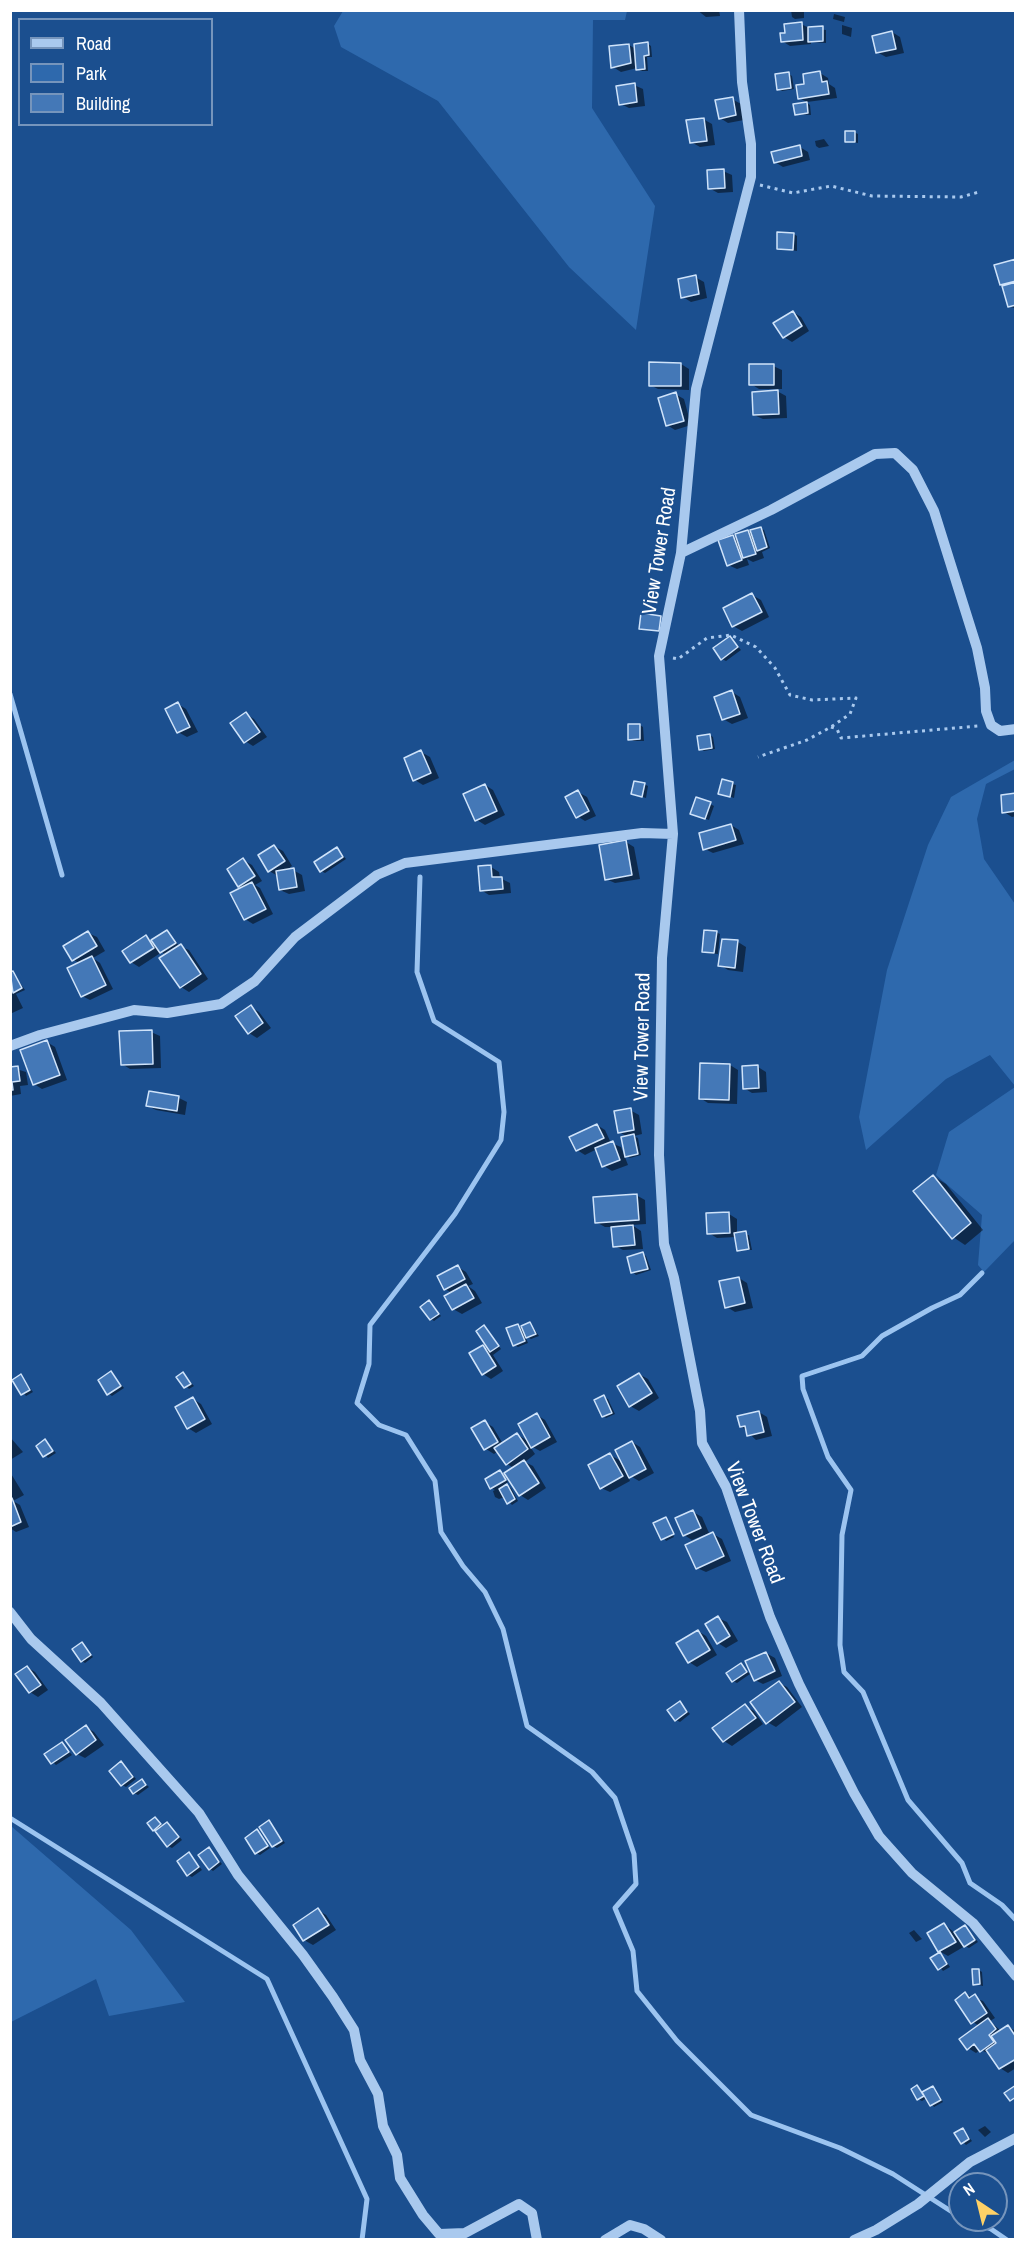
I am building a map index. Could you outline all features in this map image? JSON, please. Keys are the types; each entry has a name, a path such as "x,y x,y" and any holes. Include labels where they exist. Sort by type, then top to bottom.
{"street":[{"name":"View Tower Road","path":"738,10 742,82 751,144 750,183 696,389 681,553 659,656 673,834 662,958 660,1177 664,1244 674,1278 700,1411 702,1443 726,1487 770,1617 800,1684 874,1828 912,1873 973,1923 1016,1976"},
{"path":"681,553 771,510 875,454 895,453 912,470 934,511 977,648 985,688 986,711 991,725 1000,731 1016,729"},
{"path":"10,1046 40,1035 134,1010 167,1013 221,1004 255,981 304,930 377,875 405,863 642,833 673,834"},
{"path":"10,1612 31,1639 101,1703 199,1813 238,1875 303,1954 333,1997 354,2030 360,2060 378,2094 383,2126 398,2155 400,2178 423,2215 439,2234 465,2233 519,2204 532,2213 537,2240"},
{"path":"854,2240 876,2230 918,2204 970,2162 1016,2138"},
{"path":"605,2240 630,2224 644,2229 661,2240"}],"path":[{"path":"750,183 793,193 831,186 872,196 961,197 979,192"},
{"path":"659,656 678,659 707,638 731,635 756,647 775,668 790,695 812,700 856,698 850,714 831,727 799,743 758,757"},
{"path":"831,727 837,729 841,738 991,725"}],"green space":[{"path":"343,11 627,11 625,20 593,20 592,108 655,206 636,330 569,267 438,101 341,47 334,26"},
{"path":"1015,760 1015,769 986,784 977,819 984,859 1015,904 1015,1086 990,1055 946,1079 866,1150 859,1117 887,970 928,845 951,797"},
{"path":"1015,1087 1015,1240 984,1272 978,1265 982,1215 936,1175 949,1132"},
{"path":"11,1826 131,1930 185,2002 109,2016 96,1979 11,2022"}],"building":[{"path":"802,22 803,40 781,42 780,33 785,33 784,24"},
{"path":"823,26 823,41 808,42 808,27"},
{"path":"892,31 896,49 876,53 872,36"},
{"path":"648,42 649,55 644,56 645,69 636,70 634,44"},
{"path":"629,44 631,63 611,68 609,46"},
{"path":"820,71 822,82 827,81 829,94 798,99 796,85 804,84 803,74"},
{"path":"789,72 791,88 777,90 775,74"},
{"path":"635,83 637,102 619,105 616,86"},
{"path":"733,97 736,115 719,119 715,100"},
{"path":"807,102 808,113 795,115 793,104"},
{"path":"704,118 707,141 690,143 686,120"},
{"path":"845,131 855,131 855,142 845,142"},
{"path":"800,145 802,156 774,163 771,152"},
{"path":"724,169 725,188 708,189 707,170"},
{"path":"777,232 794,233 793,250 777,249"},
{"path":"1016,259 1016,281 1000,285 994,265"},
{"path":"696,275 699,294 681,298 678,279"},
{"path":"1016,282 1016,305 1008,307 1002,286"},
{"path":"793,311 802,326 783,338 773,323"},
{"path":"649,362 681,363 681,386 649,386"},
{"path":"749,364 774,364 774,385 749,385"},
{"path":"778,390 779,414 753,415 752,392"},
{"path":"676,392 684,421 666,426 658,398"},
{"path":"761,527 767,547 757,551 750,530"},
{"path":"748,530 756,554 743,558 735,534"},
{"path":"733,535 742,560 727,566 718,540"},
{"path":"752,593 762,612 732,627 723,608"},
{"path":"641,613 661,616 659,631 639,629"},
{"path":"730,636 738,647 721,660 713,648"},
{"path":"732,690 740,714 722,720 714,697"},
{"path":"178,702 190,727 177,733 165,709"},
{"path":"246,712 260,732 244,743 230,723"},
{"path":"628,724 640,724 640,739 628,740"},
{"path":"710,734 712,748 699,750 697,736"},
{"path":"421,750 431,773 413,781 404,758"},
{"path":"722,779 733,782 730,797 718,794"},
{"path":"634,781 645,783 642,797 631,794"},
{"path":"485,784 497,811 475,821 463,794"},
{"path":"578,790 589,811 576,818 565,797"},
{"path":"1016,793 1016,811 1002,813 1001,795"},
{"path":"696,797 711,802 705,819 690,814"},
{"path":"731,824 736,840 703,850 699,833"},
{"path":"626,840 632,875 605,880 599,845"},
{"path":"274,845 285,861 268,872 258,855"},
{"path":"337,847 343,857 320,872 314,862"},
{"path":"243,858 255,876 238,887 227,869"},
{"path":"491,865 492,877 502,877 503,889 480,891 478,866"},
{"path":"294,868 297,887 279,890 276,871"},
{"path":"252,882 266,909 244,920 230,893"},
{"path":"167,930 176,943 160,953 151,940"},
{"path":"704,930 717,931 714,953 702,952"},
{"path":"88,931 97,946 72,961 63,946"},
{"path":"146,935 154,948 130,963 122,951"},
{"path":"722,939 738,940 735,968 718,966"},
{"path":"181,944 201,974 180,988 159,958"},
{"path":"92,956 106,985 81,997 67,968"},
{"path":"13,971 22,988 13,993 10,972"},
{"path":"251,1005 263,1023 248,1034 235,1016"},
{"path":"152,1030 153,1064 121,1065 119,1031"},
{"path":"47,1040 60,1075 33,1085 20,1050"},
{"path":"700,1063 730,1064 729,1100 699,1099"},
{"path":"758,1065 759,1088 743,1089 742,1066"},
{"path":"18,1066 20,1081 12,1082 13,1090 10,1090 10,1067"},
{"path":"149,1091 179,1096 177,1111 146,1106"},
{"path":"631,1108 634,1130 618,1133 614,1111"},
{"path":"597,1124 604,1138 576,1151 569,1137"},
{"path":"634,1134 638,1154 625,1157 621,1137"},
{"path":"613,1141 620,1160 602,1167 595,1148"},
{"path":"933,1175 971,1223 952,1239 913,1191"},
{"path":"637,1194 639,1220 595,1223 593,1197"},
{"path":"729,1212 730,1233 707,1234 706,1213"},
{"path":"633,1225 635,1245 613,1247 611,1227"},
{"path":"746,1231 749,1249 737,1251 734,1233"},
{"path":"643,1252 648,1269 631,1273 627,1257"},
{"path":"458,1265 465,1279 444,1290 437,1276"},
{"path":"739,1277 745,1303 725,1308 719,1281"},
{"path":"466,1284 474,1298 452,1310 444,1296"},
{"path":"429,1300 439,1314 430,1320 420,1307"},
{"path":"530,1322 536,1334 526,1338 521,1326"},
{"path":"518,1324 525,1341 513,1346 506,1328"},
{"path":"484,1325 499,1346 490,1352 476,1331"},
{"path":"483,1345 496,1366 482,1375 469,1353"},
{"path":"111,1371 121,1386 107,1395 98,1380"},
{"path":"183,1372 191,1384 184,1388 176,1377"},
{"path":"639,1373 652,1393 629,1407 617,1386"},
{"path":"21,1374 30,1390 21,1395 12,1380"},
{"path":"604,1395 612,1413 602,1417 594,1400"},
{"path":"193,1397 205,1419 187,1429 175,1407"},
{"path":"759,1411 764,1432 747,1436 745,1426 740,1427 737,1416"},
{"path":"537,1413 550,1437 531,1448 518,1424"},
{"path":"485,1420 498,1442 484,1450 471,1428"},
{"path":"517,1433 528,1449 506,1465 494,1448"},
{"path":"45,1439 53,1451 43,1457 36,1446"},
{"path":"632,1441 646,1469 629,1478 615,1450"},
{"path":"610,1453 623,1476 600,1489 588,1465"},
{"path":"524,1460 539,1483 519,1496 504,1473"},
{"path":"500,1470 506,1480 490,1489 485,1479"},
{"path":"507,1484 515,1499 507,1504 499,1489"},
{"path":"12,1498 21,1522 10,1527 10,1499"},
{"path":"693,1510 701,1528 683,1536 675,1518"},
{"path":"666,1517 674,1534 661,1540 653,1523"},
{"path":"713,1532 724,1556 696,1569 685,1545"},
{"path":"718,1616 730,1636 717,1644 705,1624"},
{"path":"698,1630 710,1650 688,1663 676,1643"},
{"path":"82,1642 91,1655 81,1662 72,1649"},
{"path":"766,1652 775,1671 754,1681 745,1661"},
{"path":"741,1663 747,1672 732,1682 726,1673"},
{"path":"27,1666 41,1685 29,1693 15,1674"},
{"path":"779,1681 795,1702 766,1724 750,1702"},
{"path":"680,1701 687,1712 675,1721 667,1710"},
{"path":"745,1704 756,1718 723,1742 712,1728"},
{"path":"86,1725 96,1740 76,1755 65,1740"},
{"path":"62,1742 69,1752 51,1764 44,1754"},
{"path":"121,1761 133,1777 121,1786 109,1771"},
{"path":"142,1779 146,1785 133,1794 129,1788"},
{"path":"155,1817 161,1824 153,1831 147,1823"},
{"path":"269,1820 282,1841 272,1847 259,1827"},
{"path":"167,1822 179,1837 167,1847 155,1831"},
{"path":"257,1829 268,1846 255,1854 245,1838"},
{"path":"209,1847 219,1862 209,1870 198,1855"},
{"path":"189,1852 199,1867 187,1876 177,1861"},
{"path":"318,1908 329,1925 303,1941 293,1925"},
{"path":"944,1923 956,1942 938,1952 927,1933"},
{"path":"965,1925 975,1940 964,1947 954,1932"},
{"path":"940,1952 947,1964 938,1970 930,1958"},
{"path":"972,1969 979,1969 980,1984 973,1985"},
{"path":"965,1992 969,1998 975,1994 987,2013 971,2024 955,2000"},
{"path":"988,2018 996,2029 989,2035 994,2042 980,2052 974,2044 967,2050 959,2039"},
{"path":"1008,2025 1016,2037 1016,2059 999,2069 986,2050 996,2043 991,2036"},
{"path":"917,2085 924,2096 917,2100 911,2089"},
{"path":"1016,2085 1016,2097 1010,2101 1004,2093"},
{"path":"933,2086 941,2100 930,2106 922,2092"},
{"path":"963,2128 969,2139 961,2144 954,2133"}],"waterway":[{"path":"10,694 62,875"},
{"path":"420,877 417,972 434,1021 499,1062 504,1112 501,1140 455,1214 370,1325 369,1364 357,1403 379,1425 406,1435 435,1481 441,1532 463,1566 485,1592 503,1629 527,1726 592,1772 615,1798 634,1854 636,1884 615,1908 633,1951 637,1991 677,2041 751,2115 840,2148 893,2174 948,2209"},
{"path":"982,1273 960,1295 882,1336 862,1356 802,1376 803,1389 828,1457 851,1490 842,1535 840,1645 844,1672 863,1692 908,1800 962,1863 970,1883 1002,1905 1016,1920"},
{"path":"10,1818 267,1979 367,2199 362,2240"},
{"path":"995,2232 1007,2240"}]}
